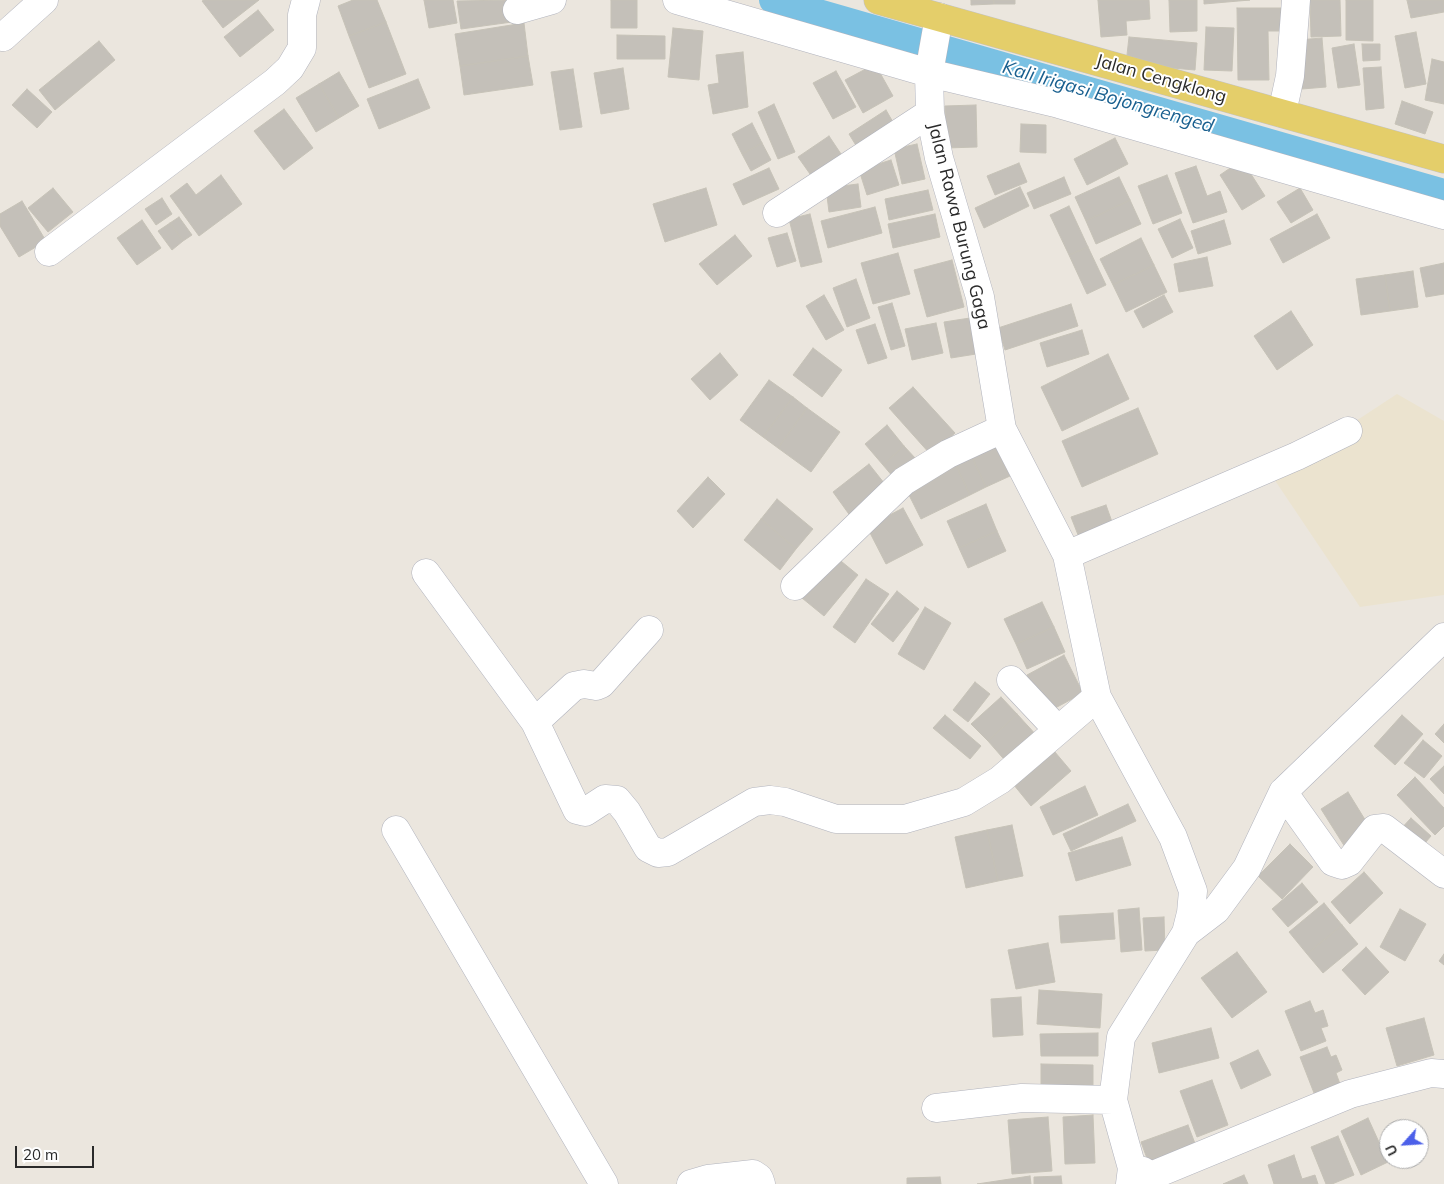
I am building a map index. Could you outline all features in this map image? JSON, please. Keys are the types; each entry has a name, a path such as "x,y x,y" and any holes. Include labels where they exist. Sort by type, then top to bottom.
{"main road":[{"name":"Jalan Cengklong","path":"878,0 938,22 1282,113 1444,159"}],"street":[{"path":"4,37 44,0"},
{"path":"48,252 275,82 290,68 302,48 302,15 306,0"},
{"path":"517,10 552,0"},
{"path":"677,0 930,67 1444,215"},
{"path":"1282,113 1290,76 1296,0"},
{"name":"Jalan Rawa Burung Gaga","path":"938,22 930,67 930,113 939,158 980,297 1002,429 1067,555 1096,697 1173,837 1193,891 1191,913 1186,933 1121,1037 1114,1100 1142,1178"},
{"path":"777,214 930,113"},
{"path":"795,586 904,481 948,454 1002,429"},
{"path":"1067,555 1297,456 1348,431"},
{"path":"426,573 535,722 577,810 585,812 605,799 617,800 627,812 648,848 658,853 668,852 754,802 770,800 785,802 836,819 905,819 964,802 1000,780 1096,697"},
{"path":"535,722 574,686 596,686 601,684 650,630"},
{"path":"1186,933 1216,910 1247,868 1283,792 1444,637"},
{"path":"1011,680 1058,730"},
{"path":"1283,792 1333,862 1342,865 1349,862 1375,829 1384,828 1444,874"},
{"path":"396,830 604,1184"},
{"path":"1142,1178 1350,1094 1431,1073 1444,1074"},
{"path":"936,1108 1022,1098 1114,1100"},
{"path":"691,1184 708,1178 753,1174 761,1184"}],"shaded area":[{"path":"1397,394 1444,421 1444,595 1360,607 1272,476"}],"building":[{"path":"259,0 223,28 202,1"},
{"path":"353,0 377,0 386,22 349,36 338,6"},
{"path":"424,0 453,0 457,23 429,28"},
{"path":"509,0 512,22 461,29 457,1"},
{"path":"611,0 637,0 637,28 611,28"},
{"path":"971,0 994,0 994,4 971,5"},
{"path":"994,0 1015,0 1015,4 994,4"},
{"path":"1098,0 1149,0 1150,19 1126,21 1127,35 1101,37"},
{"path":"1169,0 1197,0 1197,31 1170,32"},
{"path":"1204,0 1250,0 1204,4"},
{"path":"1310,0 1340,0 1341,36 1311,37"},
{"path":"1346,0 1373,0 1373,41 1346,40"},
{"path":"1407,0 1444,0 1444,12 1411,18"},
{"path":"1237,8 1283,8 1283,31 1268,31 1269,80 1238,80"},
{"path":"258,10 274,30 240,57 224,37"},
{"path":"386,22 406,74 369,88 349,36"},
{"path":"524,23 528,56 460,66 455,34"},
{"path":"1206,27 1234,28 1232,71 1204,70"},
{"path":"673,28 703,31 699,80 668,77"},
{"path":"1416,32 1426,84 1405,88 1395,36"},
{"path":"617,35 665,36 665,59 617,59"},
{"path":"1129,37 1197,43 1195,70 1126,64"},
{"path":"1322,38 1326,87 1302,89 1298,40"},
{"path":"99,41 115,60 55,110 39,90"},
{"path":"1354,44 1360,85 1338,88 1332,48"},
{"path":"1362,44 1380,44 1380,60 1363,61"},
{"path":"743,52 748,107 713,114 708,85 719,83 716,55"},
{"path":"528,56 533,85 464,95 460,66"},
{"path":"1432,59 1444,62 1444,104 1425,100"},
{"path":"875,64 893,96 863,113 845,80"},
{"path":"1381,67 1384,108 1366,110 1363,68"},
{"path":"623,68 629,109 601,114 594,73"},
{"path":"573,69 582,127 560,130 551,72"},
{"path":"836,71 856,107 833,119 813,83"},
{"path":"339,72 359,106 339,118 319,84"},
{"path":"418,79 430,108 379,129 367,99"},
{"path":"319,84 339,118 316,132 296,98"},
{"path":"27,89 52,112 37,128 12,105"},
{"path":"1402,101 1433,112 1425,134 1395,124"},
{"path":"774,104 795,152 778,159 758,112"},
{"path":"976,105 977,147 946,148 945,106"},
{"path":"284,109 313,148 284,170 254,131"},
{"path":"886,110 897,129 860,152 849,134"},
{"path":"752,123 762,143 742,154 732,134"},
{"path":"1021,124 1046,125 1046,153 1020,152"},
{"path":"829,136 845,160 815,181 798,157"},
{"path":"1115,138 1128,164 1087,185 1074,159"},
{"path":"762,143 771,160 751,171 742,154"},
{"path":"917,144 925,179 902,184 894,149"},
{"path":"891,160 899,185 867,195 859,170"},
{"path":"1242,160 1265,196 1242,210 1220,175"},
{"path":"1019,163 1027,182 995,195 987,176"},
{"path":"1196,166 1207,196 1220,191 1227,212 1193,223 1175,173"},
{"path":"769,168 779,189 743,205 733,184"},
{"path":"221,175 242,204 199,236 170,196 187,183 196,195"},
{"path":"1167,175 1182,213 1153,224 1138,186"},
{"path":"1064,177 1071,194 1034,209 1027,193"},
{"path":"1119,177 1130,200 1086,221 1075,197"},
{"path":"858,184 861,207 829,212 826,188"},
{"path":"1020,187 1029,206 984,228 975,208"},
{"path":"53,188 73,212 48,232 28,208"},
{"path":"706,188 717,225 665,242 653,204"},
{"path":"1300,188 1313,210 1291,223 1277,202"},
{"path":"928,190 933,210 889,220 885,199"},
{"path":"162,198 172,214 156,225 145,209"},
{"path":"1130,200 1141,224 1096,244 1086,221"},
{"path":"22,201 46,241 19,257 0,226 0,214"},
{"path":"1069,206 1088,247 1069,255 1050,215"},
{"path":"875,207 882,233 828,248 821,221"},
{"path":"810,214 822,262 801,267 789,219"},
{"path":"935,214 940,237 893,248 888,224"},
{"path":"1317,214 1330,238 1283,263 1270,239"},
{"path":"179,217 192,235 183,241 170,223"},
{"path":"1180,219 1193,248 1172,258 1158,229"},
{"path":"142,220 161,248 137,265 117,238"},
{"path":"1224,220 1231,244 1198,254 1191,231"},
{"path":"170,223 183,241 172,250 158,231"},
{"path":"787,233 796,261 777,267 768,238"},
{"path":"735,235 752,256 717,285 699,264"},
{"path":"1141,238 1154,265 1113,285 1100,259"},
{"path":"1088,247 1106,285 1087,294 1069,255"},
{"path":"898,253 910,294 873,304 861,263"},
{"path":"1207,257 1213,286 1179,292 1174,264"},
{"path":"952,260 964,307 927,317 914,270"},
{"path":"1444,263 1444,294 1426,297 1420,268"},
{"path":"1154,265 1167,292 1126,312 1113,285"},
{"path":"1413,271 1418,307 1390,311 1385,275"},
{"path":"1385,275 1390,311 1361,315 1356,279"},
{"path":"856,279 870,318 847,327 833,288"},
{"path":"824,295 844,330 826,340 806,306"},
{"path":"1164,295 1173,312 1143,328 1134,311"},
{"path":"892,303 905,346 891,350 878,307"},
{"path":"1071,304 1078,326 1005,350 998,328"},
{"path":"1291,311 1313,345 1277,370 1254,336"},
{"path":"970,318 976,354 951,358 944,322"},
{"path":"936,323 943,353 912,360 905,329"},
{"path":"875,324 887,358 868,364 856,330"},
{"path":"1082,330 1089,354 1047,367 1040,343"},
{"path":"813,348 842,370 822,397 793,375"},
{"path":"720,353 738,375 710,400 691,379"},
{"path":"1108,354 1129,399 1062,431 1041,387"},
{"path":"769,380 793,397 763,437 740,420"},
{"path":"913,387 955,433 931,455 889,408"},
{"path":"793,397 807,408 778,448 763,437"},
{"path":"807,408 840,432 811,472 778,448"},
{"path":"1138,408 1158,454 1082,487 1062,441"},
{"path":"887,425 904,446 883,465 865,444"},
{"path":"994,444 1010,476 986,487 971,455"},
{"path":"904,446 916,459 894,478 883,465"},
{"path":"971,455 986,487 970,495 955,463"},
{"path":"955,463 970,495 921,519 905,487"},
{"path":"869,464 888,488 851,517 833,492"},
{"path":"708,477 725,494 693,528 677,511"},
{"path":"777,499 813,529 796,549 761,519"},
{"path":"986,504 997,531 959,548 947,521"},
{"path":"1106,505 1116,533 1082,545 1071,517"},
{"path":"903,508 923,545 886,564 867,527"},
{"path":"761,519 796,549 780,570 744,540"},
{"path":"997,531 1006,551 968,568 959,548"},
{"path":"836,557 858,575 824,616 802,598"},
{"path":"866,579 889,594 855,643 833,627"},
{"path":"897,591 919,609 893,642 871,624"},
{"path":"1042,602 1054,627 1016,644 1004,619"},
{"path":"925,607 951,623 924,670 898,654"},
{"path":"1054,627 1065,652 1027,669 1016,644"},
{"path":"1064,655 1083,693 1046,713 1027,675"},
{"path":"975,682 990,694 968,722 953,710"},
{"path":"1001,697 1017,714 988,741 971,724"},
{"path":"1017,714 1038,737 1009,765 988,741"},
{"path":"945,715 981,746 970,759 933,728"},
{"path":"1402,715 1423,734 1395,765 1374,746"},
{"path":"1444,724 1444,743 1435,734"},
{"path":"1423,740 1442,756 1424,778 1404,763"},
{"path":"1049,745 1071,771 1031,806 1009,779"},
{"path":"1444,766 1444,794 1430,779"},
{"path":"1415,777 1444,808 1444,826 1435,835 1397,795"},
{"path":"1085,786 1098,815 1053,835 1040,807"},
{"path":"1348,792 1372,831 1345,847 1321,809"},
{"path":"1128,804 1136,821 1071,851 1063,834"},
{"path":"1411,818 1431,836 1420,849 1399,831"},
{"path":"1012,825 1023,876 998,881 987,830"},
{"path":"987,830 998,881 966,888 955,837"},
{"path":"1122,837 1131,865 1076,881 1068,853"},
{"path":"1290,844 1313,867 1282,899 1258,876"},
{"path":"1364,872 1383,893 1350,924 1331,902"},
{"path":"1302,883 1318,902 1288,927 1272,909"},
{"path":"1324,903 1342,925 1307,954 1289,932"},
{"path":"1139,908 1142,950 1121,952 1118,910"},
{"path":"1400,909 1426,924 1405,961 1380,947"},
{"path":"1113,913 1115,939 1061,943 1059,916"},
{"path":"1164,917 1165,950 1145,951 1143,918"},
{"path":"1342,925 1358,944 1323,973 1307,954"},
{"path":"1048,943 1055,982 1016,989 1008,950"},
{"path":"1366,947 1389,972 1365,995 1342,970"},
{"path":"1237,952 1267,992 1232,1018 1201,978"},
{"path":"1444,954 1444,965 1439,961"},
{"path":"1039,990 1102,994 1100,1028 1037,1024"},
{"path":"1021,997 1023,1035 993,1037 991,999"},
{"path":"1310,1001 1315,1013 1323,1010 1328,1026 1321,1028 1326,1041 1301,1051 1285,1011"},
{"path":"1424,1018 1434,1055 1397,1066 1386,1028"},
{"path":"1211,1028 1219,1058 1159,1073 1152,1043"},
{"path":"1098,1033 1098,1056 1041,1056 1040,1034"},
{"path":"1327,1047 1331,1057 1336,1055 1342,1070 1336,1073 1340,1084 1314,1093 1300,1057"},
{"path":"1258,1050 1271,1075 1241,1089 1230,1063"},
{"path":"1041,1064 1093,1065 1093,1095 1041,1094"},
{"path":"1212,1080 1228,1125 1197,1137 1180,1091"},
{"path":"1093,1115 1095,1163 1065,1164 1063,1117"},
{"path":"1048,1117 1052,1171 1012,1174 1008,1120"},
{"path":"1368,1118 1379,1142 1379,1166 1361,1175 1341,1131"},
{"path":"1188,1125 1199,1154 1152,1172 1141,1142"},
{"path":"1338,1136 1354,1175 1332,1184 1326,1184 1311,1147"},
{"path":"1294,1155 1302,1179 1315,1175 1318,1184 1274,1184 1268,1165"},
{"path":"1244,1175 1248,1184 1223,1184"},
{"path":"1030,1176 1031,1184 977,1184"},
{"path":"1061,1176 1062,1184 1034,1184 1034,1177"},
{"path":"940,1177 941,1184 907,1184 907,1178"}],"waterway":[{"name":"Kali Irigasi Bojongrenged","path":"773,0 1444,193"}]}
